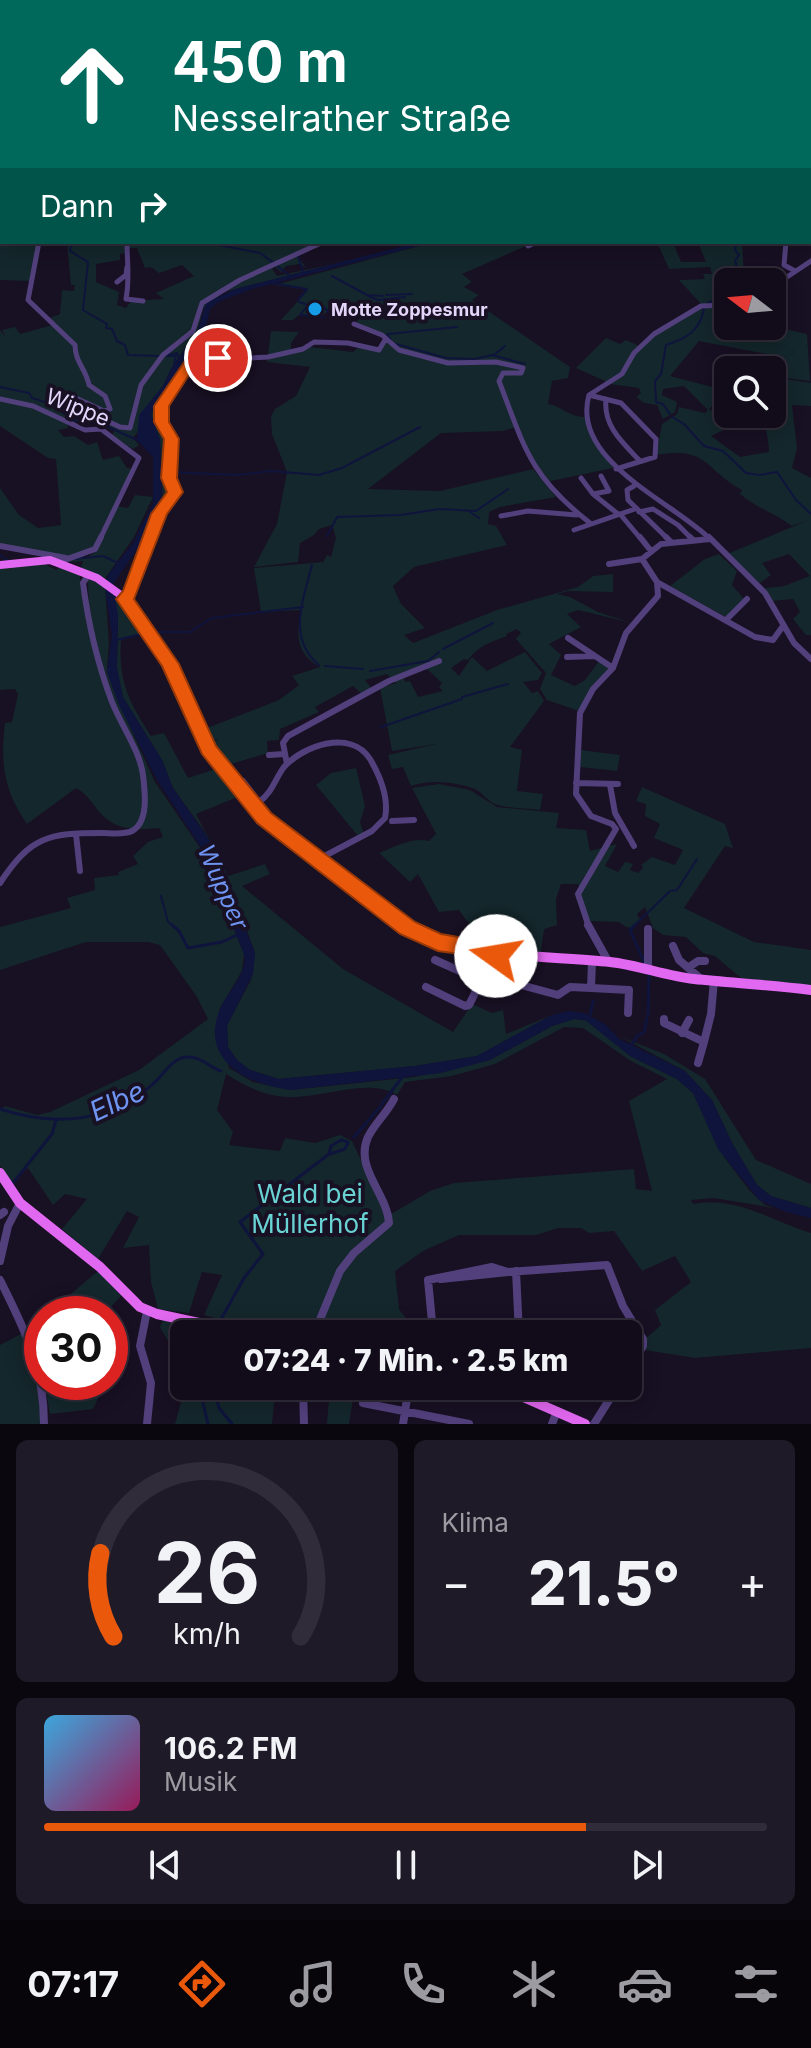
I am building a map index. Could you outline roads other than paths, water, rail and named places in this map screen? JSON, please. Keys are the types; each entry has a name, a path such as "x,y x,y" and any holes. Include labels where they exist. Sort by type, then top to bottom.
{"main road":[{"path":"0,565 45,559 63,560 124,598 170,664 208,749 280,834 416,933 449,945 608,962 701,980 811,990"},
{"path":"0,1173 20,1203 100,1267 147,1311 184,1320"},
{"path":"537,1400 585,1424"}],"street":[{"path":"39,244 27,300 55,323 75,346 75,359 87,374 89,385 105,396 110,408 103,411 67,394 60,394 101,426"},
{"path":"117,282 126,275 127,244"},
{"path":"69,403 120,427 130,428 141,385 162,356 193,330 200,306 206,300 240,280 319,244"},
{"path":"528,246 532,244"},
{"path":"786,244 784,265 795,271"},
{"path":"786,277 811,261"},
{"path":"127,267 131,274 126,299 143,301"},
{"path":"714,306 701,306 654,334 634,353 622,374 589,395 589,421 599,445 616,469 634,486 695,525 760,587 783,626 811,660 811,668"},
{"path":"354,324 382,335 386,343 448,363 496,362 523,368 521,373 503,373 499,377 500,388 530,462 543,480 590,523"},
{"path":"124,598 159,514 175,492 169,478 171,439 161,422 161,406 196,358 268,357 303,349 314,342 348,343 379,350 386,343"},
{"path":"589,395 624,405 635,421 655,436 655,457 616,469"},
{"name":"Wippe","path":"0,399 36,407 85,430 101,426 139,458 95,549 85,555 63,560"},
{"path":"606,399 604,406 608,422 640,461"},
{"path":"601,476 609,491"},
{"path":"581,478 593,494 619,514 651,551"},
{"path":"593,494 627,490 634,486"},
{"path":"627,490 626,496 637,511 671,542"},
{"path":"574,530 619,514 653,509 678,525 693,540"},
{"path":"501,516 528,511 579,515"},
{"path":"609,564 642,559 671,542 710,539"},
{"path":"0,546 9,550 35,551 63,560"},
{"path":"642,559 657,582 767,641 775,639 783,626"},
{"path":"0,883 16,859 39,839 132,832 141,824 145,807 143,772 111,699 89,620 83,583 93,576"},
{"path":"608,962 590,932 578,894 614,835 615,827 589,812 576,794 580,713 593,689 613,668 623,638 658,596 657,582"},
{"path":"726,620 747,599"},
{"path":"568,638 613,668"},
{"path":"567,657 594,656"},
{"path":"287,764 283,743 288,736 389,681 439,661"},
{"path":"243,781 256,804 274,788 287,764 330,742 349,741 356,744 373,763 389,820 397,831"},
{"path":"269,755 284,754"},
{"path":"576,783 614,784 615,813 634,846"},
{"path":"317,860 389,820 414,820"},
{"path":"76,834 80,871"},
{"path":"648,929 648,970"},
{"path":"673,946 679,960 701,980"},
{"path":"426,987 465,1006 469,1005 496,951"},
{"path":"435,960 480,980"},
{"path":"591,988 592,961"},
{"path":"689,967 698,961 705,961"},
{"path":"487,970 521,985 558,995 570,987 629,990 628,1013"},
{"path":"698,1063 718,981"},
{"path":"664,1019 664,1023 704,1042"},
{"path":"682,1033 689,1020"},
{"path":"318,1320 326,1295 338,1274 351,1257 389,1223 389,1214 372,1182 364,1157 369,1135 394,1099"},
{"path":"0,1261 8,1226 20,1203"},
{"path":"432,1320 429,1280 607,1265 631,1320"},
{"path":"512,1272 518,1320"},
{"path":"0,1280 31,1342 44,1393 44,1424"},
{"path":"147,1311 140,1346 151,1383 147,1424"},
{"path":"303,1400 304,1424"},
{"path":"403,1424 407,1400"},
{"path":"594,1424 609,1400"},
{"path":"363,1403 469,1424"},
{"path":"552,1424 557,1411"}],"water":[{"name":"Wupper","path":"412,244 426,244 252,289 218,302 210,309 203,340 151,414 160,440 162,500 142,542 113,584 118,615 117,668 123,697 162,760 173,788 210,841 255,953 253,974 227,1026 228,1047 237,1060 250,1070 279,1079 415,1066 477,1056 552,1015 569,1011 584,1013 605,1024 619,1039 685,1071 712,1100 732,1143 757,1185 771,1196 811,1208 811,1218 786,1212 759,1200 718,1149 693,1093 677,1079 630,1056 585,1020 574,1019 552,1026 490,1060 441,1073 291,1090 243,1075 230,1066 221,1054 215,1040 216,1024 222,1005 241,974 244,954 202,849 157,780 119,705 107,672 112,635 105,588 108,575 133,543 153,503 153,457 137,440 139,415 163,386 172,367 198,330 206,303 235,289"}],"waterway":[{"path":"72,244 70,251 88,262 83,310 107,324 106,328 112,329 117,341 125,345 128,355 159,356"},
{"path":"213,244 260,253 274,263"},
{"path":"736,244 735,250 739,255 735,261 737,268"},
{"path":"298,256 303,272"},
{"path":"276,265 289,275"},
{"path":"332,276 367,295 383,296"},
{"path":"272,283 307,289 298,300"},
{"path":"386,295 412,294"},
{"path":"368,296 378,300 405,297"},
{"path":"708,303 714,300"},
{"path":"299,302 308,305"},
{"path":"308,305 325,308 331,315 353,317"},
{"path":"308,305 300,315 323,317"},
{"path":"670,414 663,404 656,402 655,381 661,374 666,345 680,340 696,328 704,308"},
{"path":"388,334 457,327"},
{"path":"387,334 391,340"},
{"path":"396,344 446,358 475,359 492,355 525,364"},
{"path":"494,355 505,346"},
{"path":"168,355 177,353 180,359"},
{"path":"166,356 176,356 174,363"},
{"path":"0,387 29,393 32,398 48,403 74,420 104,425 139,441"},
{"path":"672,417 684,424 704,446 723,451 746,473 759,475 777,472 796,500 811,514"},
{"path":"170,472 238,475 271,471 319,475 342,468 420,427"},
{"path":"327,536 337,517 400,515 440,509 476,511 508,489"},
{"path":"470,512 479,518"},
{"path":"0,555 9,561"},
{"path":"74,559 103,556 118,563"},
{"path":"302,607 312,565"},
{"path":"152,632 190,632 212,618 302,607"},
{"path":"302,607 300,631 303,643 319,665"},
{"path":"443,649 493,623"},
{"path":"116,640 142,634"},
{"path":"370,671 428,661 439,652"},
{"path":"325,666 363,669"},
{"path":"462,697 508,684"},
{"path":"381,727 462,699"},
{"path":"633,927 670,891 677,890 697,859"},
{"path":"161,896 168,922 175,927"},
{"name":"Wupper","path":"172,925 188,948 222,942 237,935"},
{"path":"633,927 630,930 645,964"},
{"path":"648,1015 649,974"},
{"path":"590,1015 593,1001"},
{"path":"631,1046 637,1036 644,1032 647,1018"},
{"name":"Elbe","path":"0,1109 40,1118 80,1118 118,1107 136,1097 181,1058 196,1058 221,1071"},
{"path":"382,1104 403,1076"},
{"path":"354,1137 381,1106"},
{"path":"13,1183 52,1134 56,1120"},
{"path":"221,1320 244,1278 263,1254 240,1222 329,1154 331,1146 341,1140 348,1142"},
{"path":"330,1154 345,1149 348,1143"},
{"path":"202,1400 208,1424"},
{"path":"217,1400 219,1408 232,1424"}],"place":[{"name":"Motte Zoppesmur","path":"315,309"}],"park label":[{"name":"Wald bei Müllerhof","path":"310,1208"}]}
